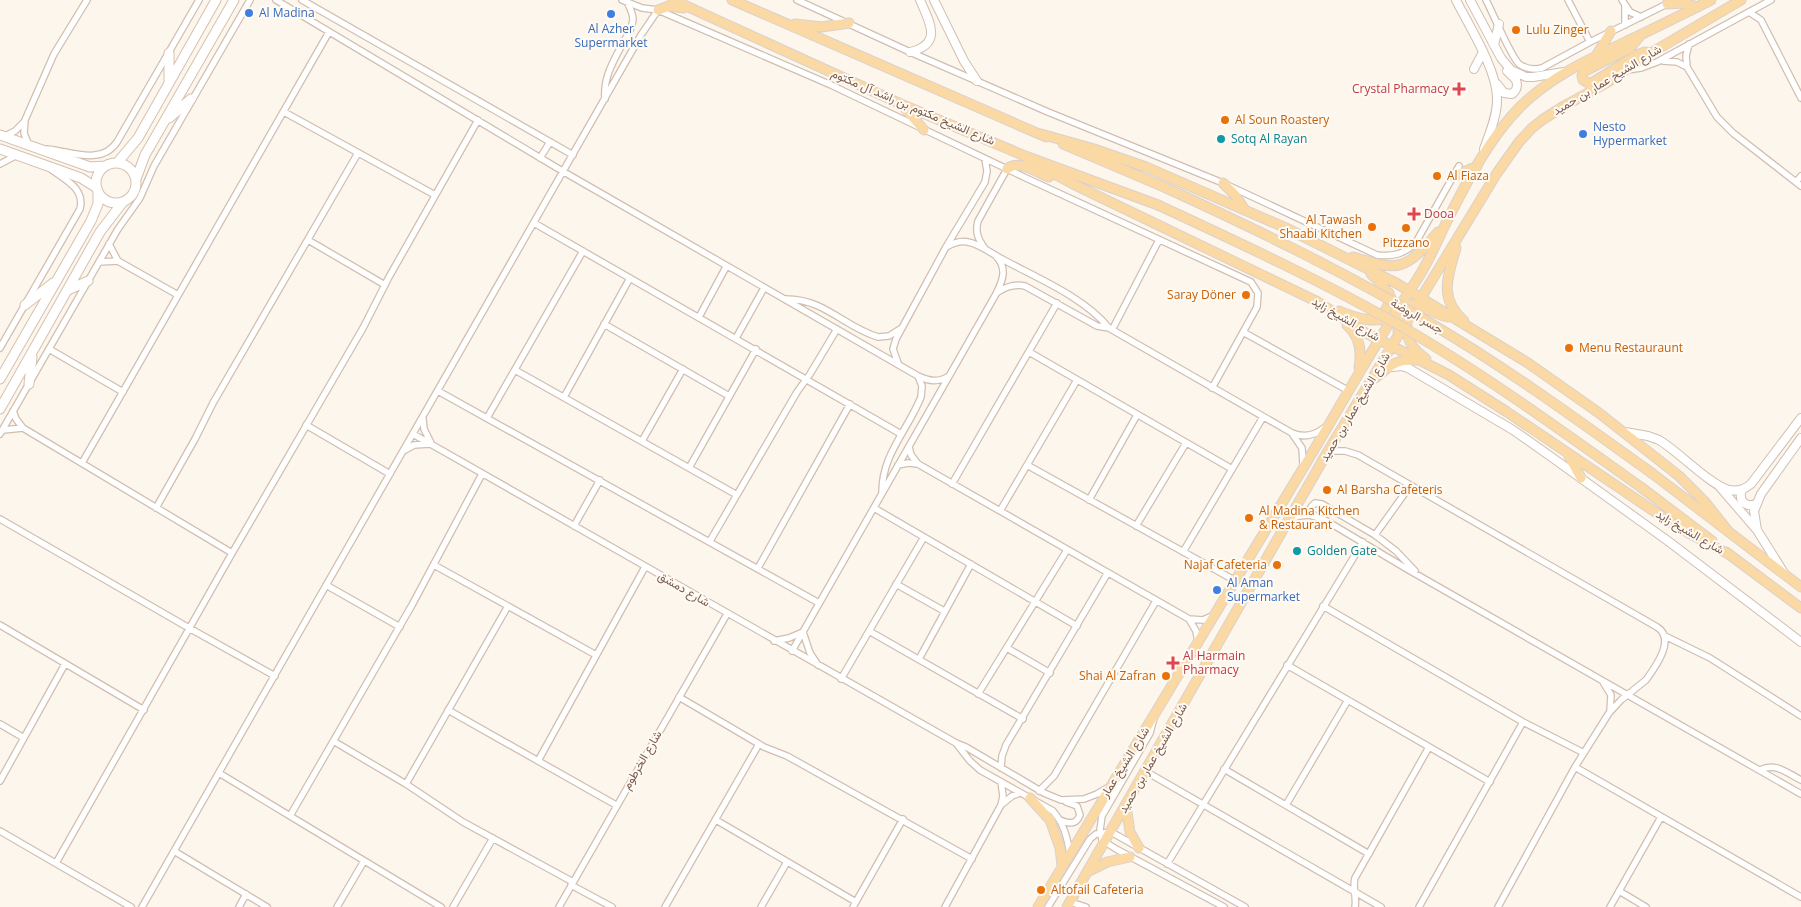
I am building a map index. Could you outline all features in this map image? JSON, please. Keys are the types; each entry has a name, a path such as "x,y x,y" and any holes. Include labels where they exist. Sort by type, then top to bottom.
{"main road":[{"path":"117,163 138,138 216,0"},
{"path":"0,409 104,225 135,190 136,179 145,155 234,0"},
{"name":"شارع الشيخ مكتوم بن راشد آل مكتوم","path":"673,0 901,104 1025,156 1158,205"},
{"name":"شارع الشيخ مكتوم بن راشد آل مكتوم","path":"732,0 1041,134 1094,159 1164,187"},
{"name":"شارع الشيخ عمار بن حميد","path":"1068,905 1328,451 1407,321 1417,280 1479,162 1503,127 1518,108 1543,86 1566,71 1711,0"},
{"name":"شارع الشيخ عمار بن حميد","path":"1212,616 1395,313 1414,298 1459,236 1497,173 1532,128 1564,106 1741,0"},
{"path":"1671,2 1698,7"},
{"path":"658,10 669,6 702,13"},
{"path":"783,23 822,27 849,23"},
{"path":"1596,56 1610,32"},
{"path":"1640,35 1630,48 1584,72 1583,80 1590,84 1640,53 1651,53"},
{"path":"169,52 169,82"},
{"path":"164,123 191,99"},
{"path":"901,104 924,130"},
{"name":"شارع الشيخ زايد","path":"1041,134 1146,166 1245,210 1326,247 1362,266 1414,298 1476,330 1552,379 1679,476 1705,502 1728,531"},
{"path":"2,135 90,167 117,163 127,166 136,179"},
{"path":"0,149 85,180 98,190 101,196 111,202 123,202"},
{"name":"شارع الشيخ زايد","path":"1025,156 1058,176 1138,216 1318,302 1353,325 1449,375 1670,522 1730,554"},
{"path":"1453,177 1479,162"},
{"path":"1007,169 1018,165 1026,167 1138,216"},
{"path":"0,379 94,215 98,204 97,178 106,166"},
{"path":"1223,183 1235,195 1245,210"},
{"name":"جسر الروضة","path":"1164,187 1260,231 1420,316 1532,387 1653,474 1728,531"},
{"name":"جسر الروضة","path":"1158,205 1289,267 1405,329 1516,398 1730,554"},
{"path":"1326,247 1378,265 1400,265 1414,258 1446,222"},
{"path":"1459,236 1447,276 1448,295 1455,311 1476,330"},
{"path":"1362,266 1389,292 1398,334"},
{"path":"25,305 57,279"},
{"path":"68,290 88,281"},
{"path":"1292,290 1347,325 1355,333 1359,343 1361,358 1357,377"},
{"path":"1373,320 1382,315 1388,308 1389,292"},
{"path":"1318,302 1350,316 1382,320 1395,313 1414,298 1427,310 1439,316 1453,317"},
{"path":"1427,310 1415,312 1407,321 1408,339 1416,351 1449,375"},
{"path":"28,384 33,351"},
{"path":"1369,383 1390,365 1399,360 1420,360"},
{"path":"1568,453 1581,478"},
{"path":"1728,531 1801,588"},
{"path":"1730,554 1801,608"},
{"name":"شارع الشيخ عمار","path":"1038,907 1132,748 1154,716 1212,616"},
{"path":"1030,798 1050,820 1060,848 1062,867"},
{"path":"1126,806 1130,832 1139,848"},
{"path":"1088,872 1108,862 1130,857"}],"street":[{"path":"88,0 54,54 25,120 24,134 33,147 90,156 99,156 108,152 117,142 199,0"},
{"path":"1,432 122,221 140,198 154,166 191,99 250,0"},
{"path":"276,0 726,267 786,299 801,310 918,376 933,381 942,380 949,376"},
{"path":"302,0 573,155"},
{"path":"797,0 1048,112 1223,183 1377,255 1398,255 1407,251 1415,244 1459,166"},
{"path":"910,52 924,47 932,35 932,28 920,0"},
{"path":"934,0 964,60 978,81"},
{"path":"1456,0 1483,52 1494,80 1498,100 1479,162"},
{"path":"1470,0 1506,65 1518,74 1533,77 1566,71"},
{"path":"1486,0 1518,63 1530,69 1542,68 1671,2"},
{"path":"1568,0 1590,42"},
{"path":"1622,0 1630,12 1641,17"},
{"path":"1627,70 1648,66 1657,62 1771,0"},
{"path":"625,1 642,8 658,10 831,85 1251,282 1258,293 1257,307 1212,388"},
{"path":"605,100 605,85 608,71 628,34 632,22 633,13 625,1"},
{"path":"1761,20 1763,4"},
{"path":"1625,6 1625,25"},
{"path":"142,907 641,35 658,10"},
{"path":"1748,12 1761,20 1801,98"},
{"path":"1494,45 1499,24"},
{"path":"1484,27 1493,53 1502,67 1516,80 1517,88 1512,94 1508,94 1501,90 1494,80"},
{"path":"82,463 328,32"},
{"path":"1689,44 1686,56 1687,68 1721,123 1798,184 1801,176"},
{"path":"1474,69 1483,52"},
{"path":"1657,62 1672,61 1687,68"},
{"path":"1794,85 1801,81"},
{"path":"284,112 435,195"},
{"path":"2,135 14,131 25,120"},
{"path":"56,864 189,628 363,328 385,285 478,120"},
{"path":"540,158 550,142"},
{"path":"156,508 213,403 358,152"},
{"path":"0,164 17,155"},
{"path":"898,363 893,349 902,328 946,247 985,182 987,172 984,158"},
{"path":"0,348 78,213 81,204 80,194 74,186 47,166"},
{"path":"986,250 978,239 978,221 1007,169"},
{"path":"534,223 901,434"},
{"path":"308,240 385,285"},
{"path":"1110,329 1159,240"},
{"path":"946,247 956,242 967,242 986,250 1070,297 1100,318 1110,329"},
{"path":"109,244 118,261"},
{"path":"487,418 582,251"},
{"path":"792,651 996,294 1004,275 1002,264 995,255"},
{"path":"99,262 118,261 178,295"},
{"path":"699,317 726,267"},
{"path":"564,397 630,278"},
{"path":"996,294 1006,287 1019,285 1031,289 1094,325 1110,329 1292,433 1304,436 1312,435 1328,424"},
{"path":"736,338 764,288"},
{"path":"786,299 813,303 878,336 894,334 902,328"},
{"path":"952,484 1057,303"},
{"path":"604,324 729,396"},
{"path":"710,542 836,329"},
{"path":"1243,332 1348,391"},
{"path":"49,349 123,392"},
{"path":"689,468 756,349"},
{"path":"1029,352 1232,469"},
{"path":"1380,374 1392,367 1401,366 1408,368 1513,430 1581,478 1801,642"},
{"path":"642,441 683,369"},
{"path":"515,370 737,494"},
{"path":"882,495 885,468 891,451 921,397 922,386 918,376"},
{"path":"1000,512 1077,380"},
{"path":"438,391 820,603"},
{"path":"758,568 850,404"},
{"path":"13,411 23,428 232,553"},
{"path":"1089,500 1137,415"},
{"path":"1183,552 1263,417"},
{"path":"403,451 414,445 432,445 424,429 423,418"},
{"path":"1622,431 1659,440 1717,484 1729,490 1742,490 1753,482 1801,418"},
{"path":"306,424 390,474"},
{"path":"1,432 23,428"},
{"path":"1292,433 1302,448 1304,459 1301,470"},
{"name":"شارع دمشق","path":"413,434 818,666 966,747 1039,791 1061,800 1084,799 1109,787"},
{"path":"1757,530 1754,517 1756,504 1801,438"},
{"path":"1136,526 1186,443"},
{"path":"908,447 910,455 918,464 1156,601 1189,619 1203,620 1212,616"},
{"path":"1328,451 1344,451 1358,455 1657,627 1665,636 1710,658 1801,716"},
{"path":"898,465 908,462 918,464"},
{"path":"1027,465 1234,580"},
{"path":"290,816 335,742 400,627 482,474"},
{"path":"574,526 600,480"},
{"path":"1717,484 1757,530 1786,576"},
{"path":"1375,535 1410,486"},
{"path":"1742,490 1740,497 1743,503 1749,506 1756,504"},
{"path":"1416,573 1396,551 1375,535 1320,503 1315,503 1311,507 1311,512 1315,516 1801,794"},
{"path":"874,508 1077,626"},
{"path":"1289,519 1304,515 1315,516"},
{"path":"0,518 275,676"},
{"path":"841,679 924,537"},
{"path":"1168,864 1322,606 1363,542"},
{"path":"978,694 1067,550"},
{"path":"919,659 971,564"},
{"path":"434,565 596,655"},
{"path":"538,761 645,567"},
{"path":"1001,768 1004,750 1108,574"},
{"path":"896,584 944,611"},
{"path":"326,585 400,627"},
{"path":"1039,791 1054,776 1156,601"},
{"path":"406,784 508,606"},
{"path":"1322,606 1523,722 1584,753"},
{"name":"شارع الخرطوم","path":"559,907 727,614"},
{"path":"1189,619 1196,631 1198,642"},
{"path":"0,626 144,710"},
{"path":"869,631 1022,719"},
{"path":"774,641 789,638 803,632"},
{"path":"803,632 810,653 818,666"},
{"path":"1498,907 1575,767 1609,713 1628,694 1646,680 1666,645 1665,636"},
{"path":"1007,648 1050,673"},
{"path":"0,781 65,664"},
{"path":"1287,665 1490,782"},
{"path":"1600,678 1611,695 1609,713"},
{"path":"679,697 759,744 787,756 972,859"},
{"path":"1286,805 1348,700"},
{"path":"448,710 616,805"},
{"path":"1154,716 1150,733 1102,816 1100,833 1104,843 1224,907"},
{"path":"1419,907 1523,722"},
{"path":"0,724 24,738"},
{"path":"335,742 406,784 463,822 612,907"},
{"name":"شارع دمشق","path":"956,743 975,766 1047,808 1060,820"},
{"path":"665,907 759,744"},
{"path":"1355,907 1354,881 1429,747"},
{"path":"1760,770 1769,766 1776,767 1801,780"},
{"path":"1575,767 1801,897"},
{"path":"1224,769 1369,854"},
{"path":"1146,770 1381,907"},
{"path":"219,773 440,907"},
{"path":"944,907 1001,805 1003,796 1000,782"},
{"path":"1001,805 1020,793"},
{"path":"1060,820 1070,824 1075,822 1080,815 1077,806 1061,800"},
{"path":"1610,907 1661,817"},
{"path":"716,820 854,904 902,819"},
{"path":"1060,820 1066,834 1070,854"},
{"path":"0,831 131,907"},
{"path":"1048,907 1090,839 1100,833 1111,832 1245,907"},
{"path":"453,907 493,838"},
{"path":"174,851 267,907"},
{"path":"337,907 364,860"},
{"path":"761,907 787,862"},
{"path":"1619,891 1646,907"},
{"path":"239,907 246,894"},
{"path":"1068,905 1086,907"}],"place":[{"name":"Al Madina","path":"249,13"},
{"name":"Al Azher Supermarket","path":"611,14"},
{"name":"Lulu Zinger","path":"1516,30"},
{"name":"Crystal Pharmacy","path":"1459,89"},
{"name":"Al Soun Roastery","path":"1225,120"},
{"name":"Nesto Hypermarket","path":"1583,134"},
{"name":"Sotq Al Rayan","path":"1221,139"},
{"name":"Al Fiaza","path":"1437,176"},
{"name":"Dooa","path":"1414,214"},
{"name":"Al Tawash Shaabi Kitchen","path":"1372,227"},
{"name":"Pitzzano","path":"1406,228"},
{"name":"Saray Döner","path":"1246,295"},
{"name":"Menu Restauraunt","path":"1569,348"},
{"name":"Al Barsha Cafeteris","path":"1327,490"},
{"name":"Al Madina Kitchen & Restaurant","path":"1249,518"},
{"name":"Golden Gate","path":"1297,551"},
{"name":"Najaf Cafeteria","path":"1277,565"},
{"name":"Al Aman Supermarket","path":"1217,590"},
{"name":"Al Harmain Pharmacy","path":"1173,663"},
{"name":"Shai Al Zafran","path":"1166,676"},
{"name":"Altofail Cafeteria","path":"1041,890"}]}
